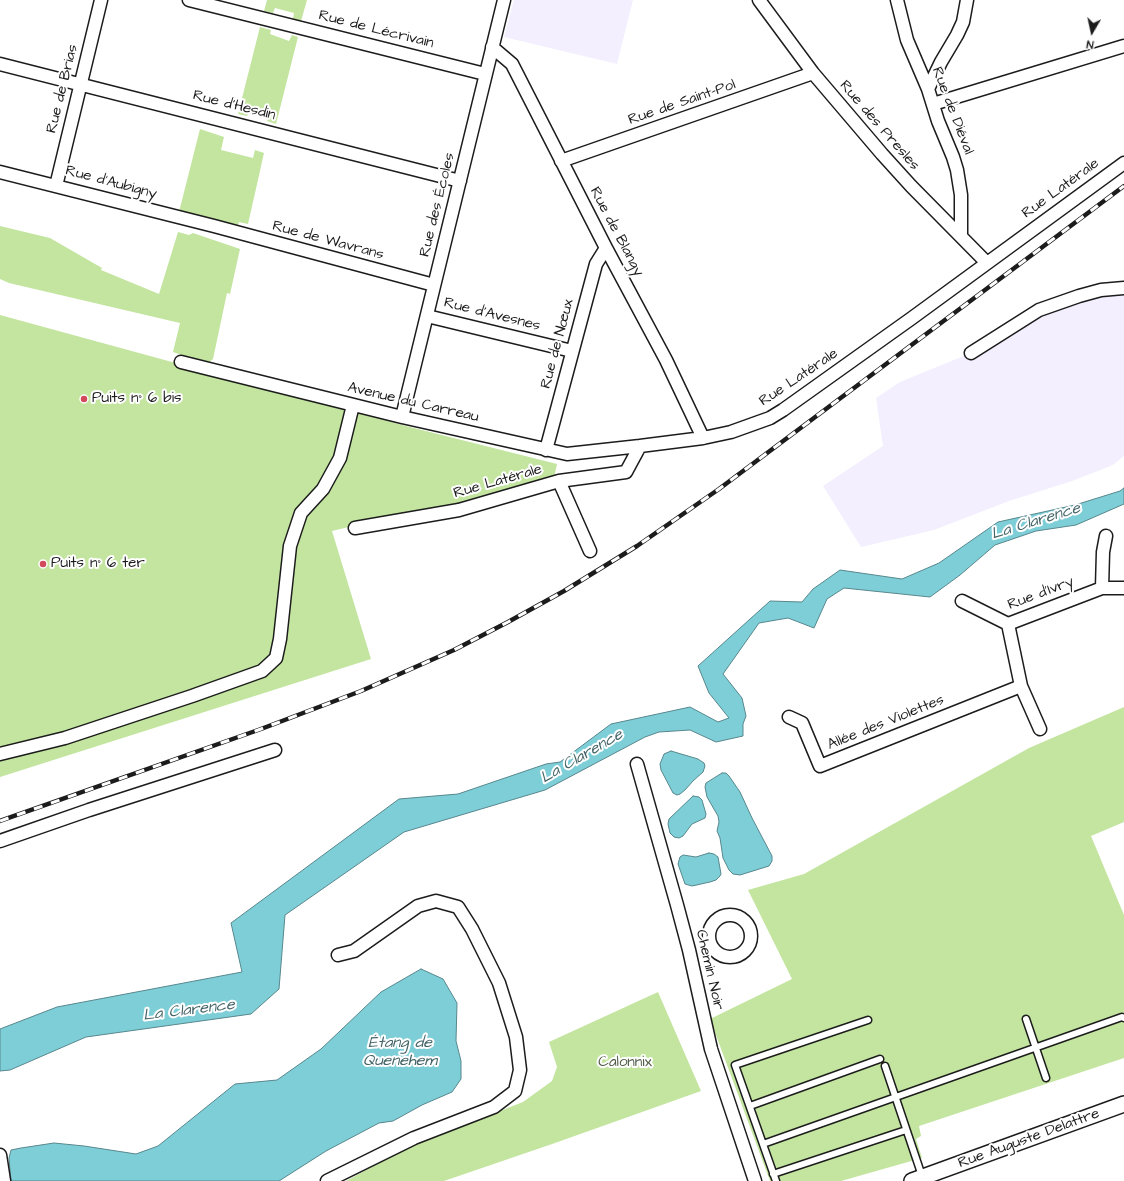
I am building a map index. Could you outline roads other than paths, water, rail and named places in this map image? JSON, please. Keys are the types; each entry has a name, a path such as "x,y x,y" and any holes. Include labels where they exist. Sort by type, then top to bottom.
{"street":[{"name":"Rue de Brias","path":"56,186 101,0"},
{"name":"Rue de Lécrivain","path":"189,0 485,74"},
{"name":"Rue des Écoles","path":"402,417 504,0"},
{"name":"Rue des Presles","path":"759,0 812,73 901,176 987,263"},
{"name":"Rue de Diéval","path":"897,0 907,40 928,89 938,121 953,157 961,195 961,236"},
{"path":"928,89 941,62 958,35 963,22 967,0"},
{"path":"933,104 1124,46"},
{"name":"Rue de Blangy","path":"492,47 512,64 606,248 666,360 703,438"},
{"name":"Rue d'Hesdin","path":"0,64 460,181"},
{"name":"Rue de Saint-Pol","path":"561,161 812,73"},
{"name":"Rue Latérale","path":"355,528 460,510 559,481 626,472 640,446 703,438 731,432 770,418 784,410 912,318 1124,163"},
{"name":"Rue d'Aubigny","path":"0,172 214,226"},
{"name":"Rue de Wavrans","path":"214,226 434,285"},
{"name":"Rue de Nœux","path":"546,450 596,264 606,248"},
{"path":"971,353 1039,310 1101,290 1124,288"},
{"name":"Rue d'Avesnes","path":"427,316 572,351"},
{"name":"Avenue du Carreau","path":"181,362 402,417 567,454 640,446"},
{"path":"0,754 65,738 203,692 262,671 276,658 279,645 290,546 301,513 323,489 340,458 353,405"},
{"path":"559,481 590,551"},
{"path":"1102,588 1103,552 1106,536"},
{"name":"Rue d'Ivry","path":"1040,729 1021,686 1008,624 1102,588 1124,588"},
{"path":"962,601 1008,624"},
{"name":"Allée des Violettes","path":"789,717 802,723 820,766 1021,686"},
{"path":"0,841 88,810 275,750"},
{"name":"Chemin Noir","path":"637,764 689,950 711,1049 755,1181"},
{"path":"328,1181 414,1138 494,1107 515,1091 520,1070 516,1036 499,983 472,929 458,907 436,901 418,906 354,951 338,955"},
{"path":"689,950 710,944"},
{"name":"Rue Auguste Delattre","path":"917,1180 1124,1104"},
{"path":"0,1155 4,1181"}],"lane":[{"path":"763,1144 1123,1017"},
{"path":"1026,1018 1046,1078"},
{"path":"776,1181 735,1065 868,1020"},
{"path":"750,1106 880,1059"},
{"path":"885,1066 906,1130 917,1180"},
{"path":"774,1174 906,1130"}],"water":[{"name":"La Clarence","path":"1124,488 1124,504 1076,525 1036,531 995,545 960,575 930,597 844,588 827,599 814,628 788,618 759,623 723,674 742,698 746,716 743,724 743,736 716,742 690,730 659,732 645,737 545,790 404,832 285,915 279,989 251,1014 86,1037 10,1070 0,1071 0,1029 57,1007 242,972 231,923 399,799 458,794 546,764 560,762 611,724 690,707 718,722 729,718 709,693 698,666 770,601 802,602 813,589 840,570 902,579 939,563 998,522 1075,505 1120,491"},
{"path":"671,751 698,759 704,763 705,766 703,772 685,790 677,795 673,793 661,770 660,764 664,754"},
{"path":"722,773 726,773 729,776 740,792 772,856 772,861 769,866 740,875 733,874 729,870 723,858 720,838 717,831 719,822 718,816 707,797 705,787 706,783"},
{"path":"693,796 699,797 702,800 706,814 705,818 692,824 683,836 679,838 674,837 670,833 668,824 669,819"},
{"path":"709,853 718,857 721,874 720,876 716,880 710,882 692,886 685,884 678,864 680,857 683,855 696,857"},
{"name":"Étang de Quenehem","path":"421,969 443,979 457,1003 456,1041 461,1061 461,1079 452,1092 422,1105 393,1121 379,1123 326,1151 279,1181 11,1181 9,1158 11,1150 54,1143 136,1154 158,1146 235,1084 277,1080 321,1049 381,992"}],"railway":[{"path":"0,821 261,729 361,691 454,650 564,591 637,546 719,489 1124,186"}],"place":[{"name":"Puits n° 6 bis","path":"84,399"},
{"name":"Puits n° 6 ter","path":"43,564"}],"park label":[{"name":"Calonnix","path":"625,1063"}]}
